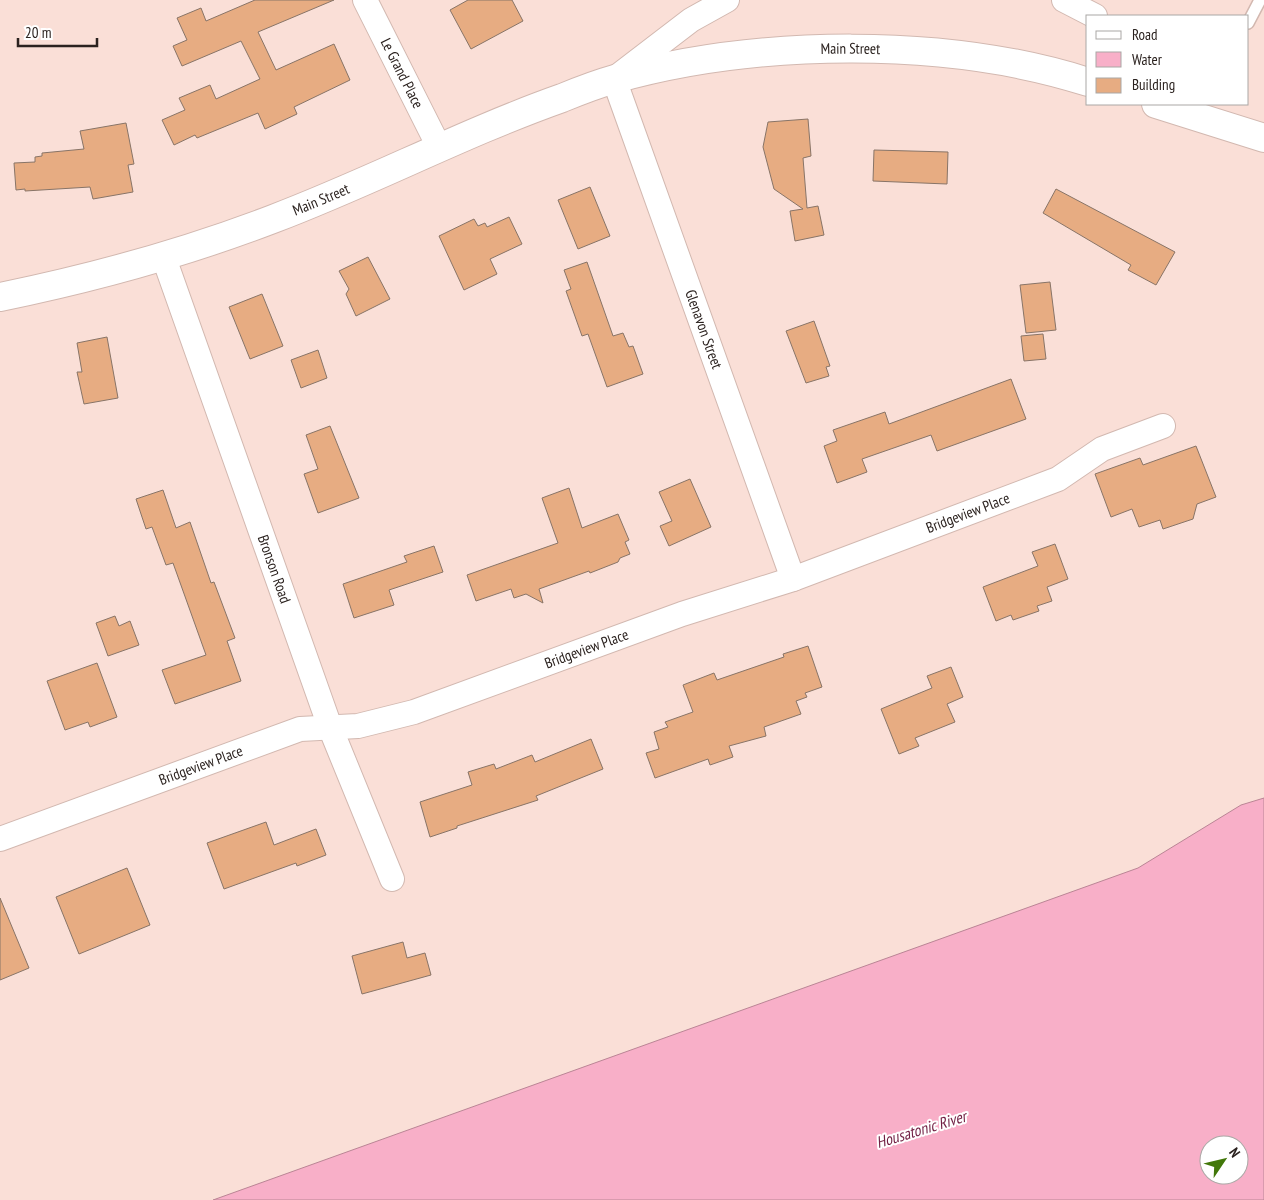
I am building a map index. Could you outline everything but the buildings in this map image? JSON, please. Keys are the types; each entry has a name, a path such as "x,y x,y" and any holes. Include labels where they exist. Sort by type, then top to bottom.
{"main road":[{"name":"Main Street","path":"7,291 164,258 276,218 517,114 614,79 697,61 740,55 819,49 877,48 972,57 1023,66 1086,82"},
{"path":"1162,105 1206,112 1264,138"}],"street":[{"name":"Le Grand Place","path":"365,0 439,147"},
{"name":"Main Street","path":"614,79 691,20 727,0"},
{"path":"1064,0 1093,15"},
{"name":"Glenavon Street","path":"614,79 793,579"},
{"name":"Bronson Road","path":"164,258 330,727 392,879"},
{"name":"Bridgeview Place","path":"0,840 300,729 358,726 414,712 682,614 793,579 1058,479 1102,449 1163,426"}],"lane":[{"path":"1249,21 1260,0"}],"water":[{"name":"Housatonic River","path":"1264,798 1264,1200 213,1200 1138,868 1241,805"}]}
